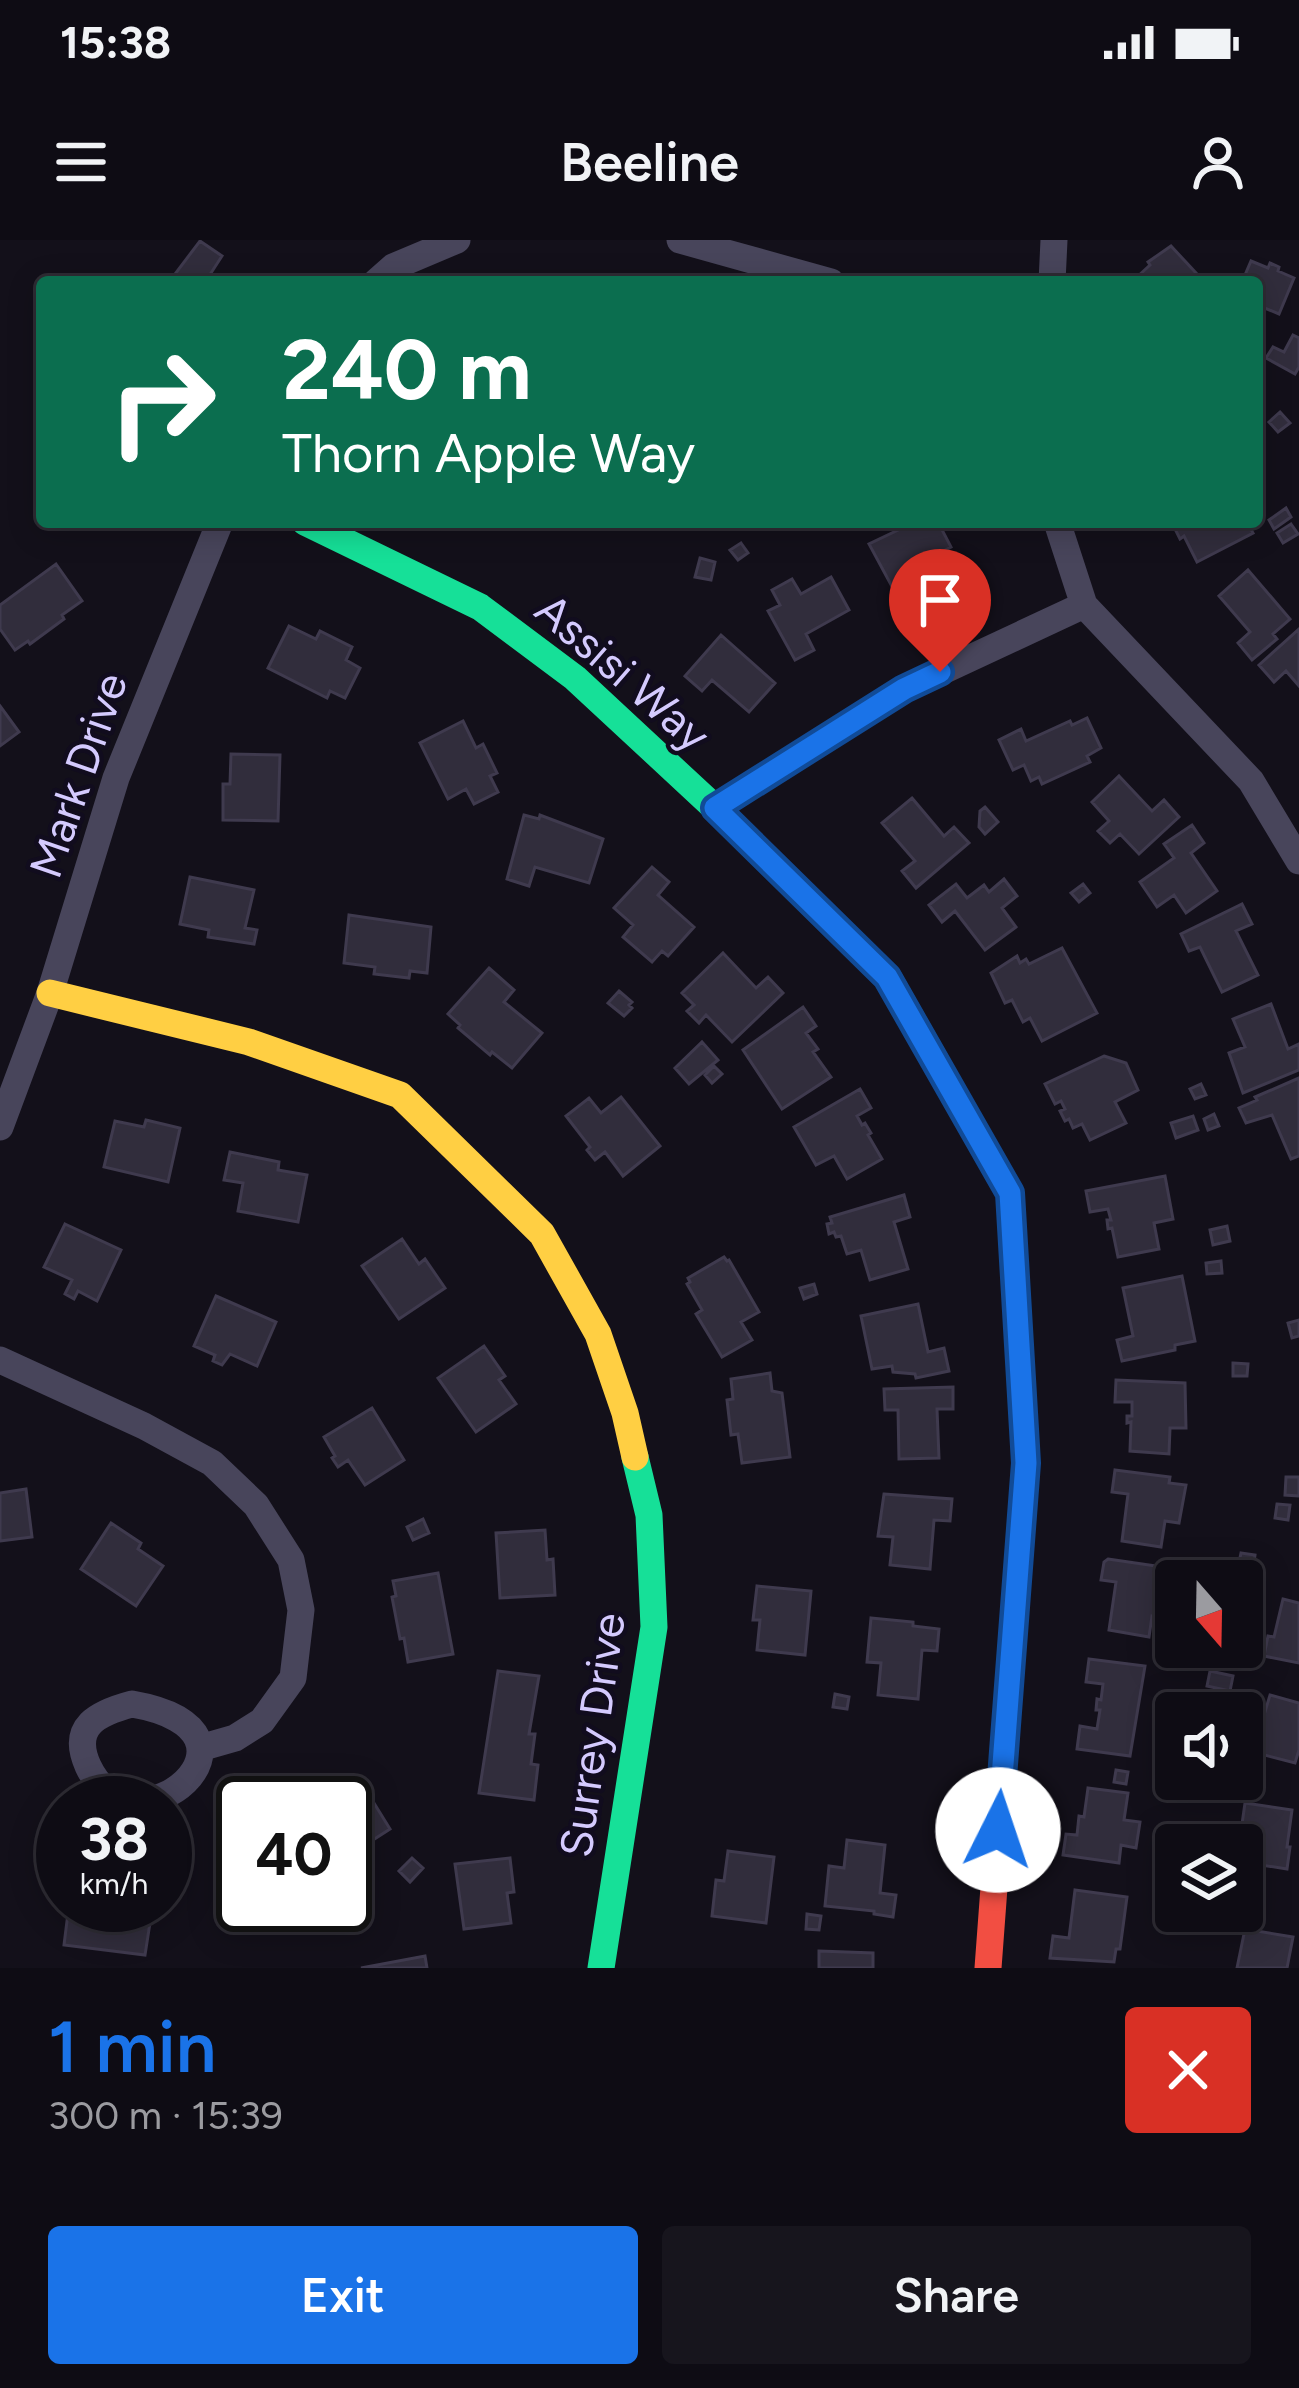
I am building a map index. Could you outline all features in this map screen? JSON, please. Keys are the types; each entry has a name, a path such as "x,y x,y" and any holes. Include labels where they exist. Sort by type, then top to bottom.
{"street":[{"path":"383,276 393,267 458,240"},
{"path":"680,240 809,276"},
{"path":"1052,276 1054,240"},
{"name":"Mark Drive","path":"0,1127 50,993 116,778 218,528"},
{"name":"Assisi Way","path":"317,528 480,607 575,678 715,808 887,977 1010,1193 1026,1463 988,1968"},
{"path":"1059,528 1084,605 1251,781 1299,861"},
{"path":"715,808 904,689 1084,605"},
{"name":"Surrey Drive","path":"50,993 249,1042 400,1095 542,1234 598,1334 625,1413 649,1515 654,1627 601,1968"},
{"path":"0,1360 212,1463 256,1505 291,1560 301,1610 293,1678 262,1721 235,1738 200,1748"}],"building":[{"path":"200,241 222,256 211,273 215,276 174,276"},
{"path":"1171,246 1196,273 1138,276 1148,262"},
{"path":"1251,261 1268,268 1270,263 1294,278 1279,314 1263,307 1263,276 1245,276"},
{"path":"1293,335 1299,338 1295,374 1266,358 1273,347 1284,352"},
{"path":"1280,412 1290,423 1278,432 1269,422"},
{"path":"1286,508 1291,517 1274,529 1269,520"},
{"path":"1291,524 1298,534 1283,543 1277,533"},
{"path":"902,528 941,528 951,547 909,569 916,583 896,594 869,544"},
{"path":"1250,528 1253,533 1197,562 1184,536 1180,539 1175,529"},
{"path":"741,543 748,553 738,560 730,550"},
{"path":"700,558 715,562 711,580 695,577"},
{"path":"56,564 82,601 30,644 15,650 0,629 0,605"},
{"path":"1248,570 1290,619 1273,634 1277,639 1252,660 1238,643 1250,632 1219,596"},
{"path":"831,577 849,610 806,634 814,650 795,660 768,611 780,605 772,590 792,579 801,594"},
{"path":"289,626 316,639 320,631 352,647 346,660 360,668 345,698 330,691 327,698 268,668"},
{"path":"1299,629 1299,686 1286,671 1274,682 1259,665"},
{"path":"721,635 775,683 749,712 712,680 702,691 685,676"},
{"path":"0,706 19,732 0,746"},
{"path":"1087,718 1101,748 1087,756 1090,762 1042,784 1039,777 1031,781 1024,765 1013,770 999,740 1021,729 1026,741"},
{"path":"463,721 476,748 483,744 497,773 490,776 498,792 474,804 466,789 448,799 420,743"},
{"path":"231,754 280,755 278,821 223,820 223,784 230,784"},
{"path":"1119,776 1152,811 1164,800 1179,817 1139,854 1120,834 1110,843 1098,831 1109,821 1092,802"},
{"path":"912,798 944,836 954,827 969,843 916,888 902,871 915,861 882,823"},
{"path":"985,807 998,822 985,834 979,827 980,811"},
{"path":"524,815 539,819 540,815 603,839 589,883 535,867 529,886 507,879"},
{"path":"1192,825 1204,843 1191,853 1217,891 1186,913 1174,895 1157,907 1140,882 1174,858 1164,844"},
{"path":"652,867 669,882 658,895 694,927 668,956 662,951 652,962 623,937 633,925 614,908"},
{"path":"190,877 254,890 245,928 257,930 254,944 208,937 209,930 180,924"},
{"path":"1004,879 1017,896 1002,908 1016,927 985,950 955,911 942,922 929,905 956,884 967,898 984,885 989,892"},
{"path":"1083,884 1090,893 1079,902 1071,893"},
{"path":"1242,904 1252,924 1236,931 1258,975 1222,992 1200,947 1189,951 1181,934"},
{"path":"349,915 431,927 427,973 410,971 409,978 374,974 375,967 344,963"},
{"path":"1062,948 1097,1013 1042,1041 1030,1018 1023,1022 1012,1000 1005,1003 991,973 1017,956 1020,963 1026,959 1029,964"},
{"path":"723,953 756,988 768,977 783,993 732,1042 706,1015 699,1023 687,1011 694,1005 682,993"},
{"path":"489,968 514,990 504,1002 542,1033 512,1068 458,1028 448,1014"},
{"path":"619,991 632,1002 624,1016 608,1003"},
{"path":"1271,1004 1288,1049 1299,1044 1299,1070 1243,1093 1229,1053 1245,1047 1233,1019"},
{"path":"803,1007 816,1026 806,1033 818,1049 813,1052 831,1077 782,1109 743,1050"},
{"path":"702,1042 718,1060 689,1084 675,1068"},
{"path":"1104,1056 1126,1063 1138,1090 1115,1102 1126,1123 1090,1140 1082,1124 1073,1128 1069,1119 1065,1121 1061,1101 1055,1104 1045,1084"},
{"path":"714,1066 722,1074 712,1083 705,1075"},
{"path":"1299,1078 1299,1156 1291,1159 1272,1115 1246,1123 1239,1108"},
{"path":"1201,1084 1206,1095 1195,1099 1190,1089"},
{"path":"860,1089 871,1108 857,1116 882,1159 847,1179 834,1156 816,1165 794,1127"},
{"path":"621,1097 660,1146 623,1176 605,1152 595,1160 566,1116 589,1098 601,1113"},
{"path":"1214,1114 1219,1126 1208,1130 1204,1119"},
{"path":"1193,1116 1198,1130 1176,1138 1171,1123"},
{"path":"146,1120 180,1128 168,1182 104,1167 115,1121 144,1127"},
{"path":"230,1152 279,1162 278,1170 307,1175 298,1222 238,1211 243,1183 224,1180"},
{"path":"1165,1176 1173,1219 1154,1223 1159,1249 1118,1257 1112,1228 1108,1229 1108,1209 1090,1212 1086,1191"},
{"path":"904,1195 910,1217 894,1222 908,1269 870,1280 861,1250 847,1254 841,1236 829,1234 827,1224 832,1223 830,1217"},
{"path":"65,1224 121,1250 97,1301 78,1291 74,1299 65,1294 72,1280 44,1267"},
{"path":"1227,1226 1230,1241 1213,1245 1210,1230"},
{"path":"402,1239 419,1264 425,1259 445,1288 399,1319 362,1266"},
{"path":"724,1257 759,1312 741,1322 752,1340 722,1357 696,1314 702,1310 687,1284 688,1278"},
{"path":"1221,1261 1222,1273 1207,1274 1206,1263"},
{"path":"1182,1276 1195,1341 1122,1361 1117,1340 1133,1336 1123,1288"},
{"path":"814,1284 817,1294 804,1299 800,1288"},
{"path":"216,1296 276,1322 257,1366 230,1354 222,1365 213,1361 215,1355 194,1346"},
{"path":"918,1304 928,1352 944,1348 949,1371 916,1378 915,1374 893,1372 892,1366 872,1369 861,1316"},
{"path":"1299,1320 1299,1336 1292,1338 1288,1323"},
{"path":"484,1346 505,1376 499,1380 516,1404 476,1432 438,1378"},
{"path":"1233,1363 1248,1364 1247,1376 1233,1376"},
{"path":"770,1373 772,1391 782,1393 790,1457 742,1463 738,1434 731,1435 727,1400 733,1399 731,1379"},
{"path":"1116,1380 1185,1383 1186,1428 1170,1428 1169,1454 1130,1451 1127,1416 1132,1416 1132,1402 1115,1402"},
{"path":"953,1387 953,1409 937,1409 939,1458 899,1459 898,1410 885,1410 884,1389"},
{"path":"372,1408 404,1460 365,1485 348,1460 338,1467 324,1437"},
{"path":"1115,1470 1170,1477 1169,1483 1186,1485 1179,1523 1165,1521 1161,1547 1122,1541 1128,1494 1112,1492"},
{"path":"1286,1477 1299,1477 1299,1496 1285,1495"},
{"path":"26,1489 32,1537 0,1541 0,1493"},
{"path":"884,1494 952,1499 950,1521 934,1520 930,1569 890,1565 893,1537 878,1536"},
{"path":"1277,1504 1290,1505 1288,1520 1275,1518"},
{"path":"423,1519 429,1533 413,1540 407,1527"},
{"path":"111,1523 141,1543 138,1549 163,1566 136,1606 81,1569"},
{"path":"545,1530 555,1595 500,1598 496,1533"},
{"path":"1104,1562 1155,1566 1155,1617 1149,1637 1109,1630 1116,1582 1101,1580"},
{"path":"438,1573 453,1654 408,1662 392,1597 396,1596 393,1581"},
{"path":"757,1586 811,1591 805,1655 757,1650 760,1620 753,1620"},
{"path":"1283,1599 1299,1603 1299,1663 1264,1656"},
{"path":"871,1618 939,1629 937,1651 922,1650 918,1699 878,1695 881,1663 867,1662"},
{"path":"1089,1659 1145,1666 1130,1756 1077,1749 1080,1726 1097,1729 1100,1710 1096,1710 1097,1699 1101,1700 1103,1684 1086,1682"},
{"path":"498,1671 539,1676 529,1734 535,1734 531,1764 538,1765 534,1800 479,1793"},
{"path":"1210,1671 1233,1676 1230,1691 1207,1686"},
{"path":"835,1694 849,1697 847,1709 833,1707"},
{"path":"1270,1695 1299,1703 1295,1763 1263,1755 1263,1718"},
{"path":"1116,1770 1128,1772 1126,1784 1114,1782"},
{"path":"1088,1788 1128,1793 1124,1820 1140,1822 1136,1848 1121,1845 1119,1863 1063,1855 1066,1834 1077,1835 1079,1816 1084,1817"},
{"path":"372,1800 390,1829 372,1841"},
{"path":"1245,1803 1292,1810 1287,1869 1263,1865 1263,1824 1242,1824"},
{"path":"847,1840 885,1845 880,1893 896,1895 893,1917 825,1906 829,1866 844,1868"},
{"path":"728,1851 774,1857 766,1923 712,1916 716,1880 724,1881"},
{"path":"412,1858 423,1868 410,1882 399,1871"},
{"path":"510,1858 511,1923 464,1929 455,1864"},
{"path":"1075,1890 1127,1897 1114,1962 1050,1958 1053,1936 1069,1938"},
{"path":"807,1914 821,1916 819,1930 806,1929"},
{"path":"66,1932 149,1932 145,1955 64,1945"},
{"path":"1244,1932 1293,1937 1287,1968 1237,1968"},
{"path":"819,1951 873,1953 873,1968 819,1968"},
{"path":"425,1956 427,1968 361,1968"}],"traffic: fast":[{"path":"317,528 480,607 575,678 888,977 938,1065"},
{"path":"601,1968 654,1627 649,1515 635,1457"}],"traffic: slow":[{"path":"50,993 249,1042 400,1095 542,1234 598,1334 635,1457"},
{"path":"938,1065 1010,1193 1026,1463 1021,1525"}],"traffic: jam":[{"path":"988,1968 1021,1525"}],"route":[{"path":"940,672 904,689 715,808 887,977 1010,1193 1026,1463 998,1830"}]}
